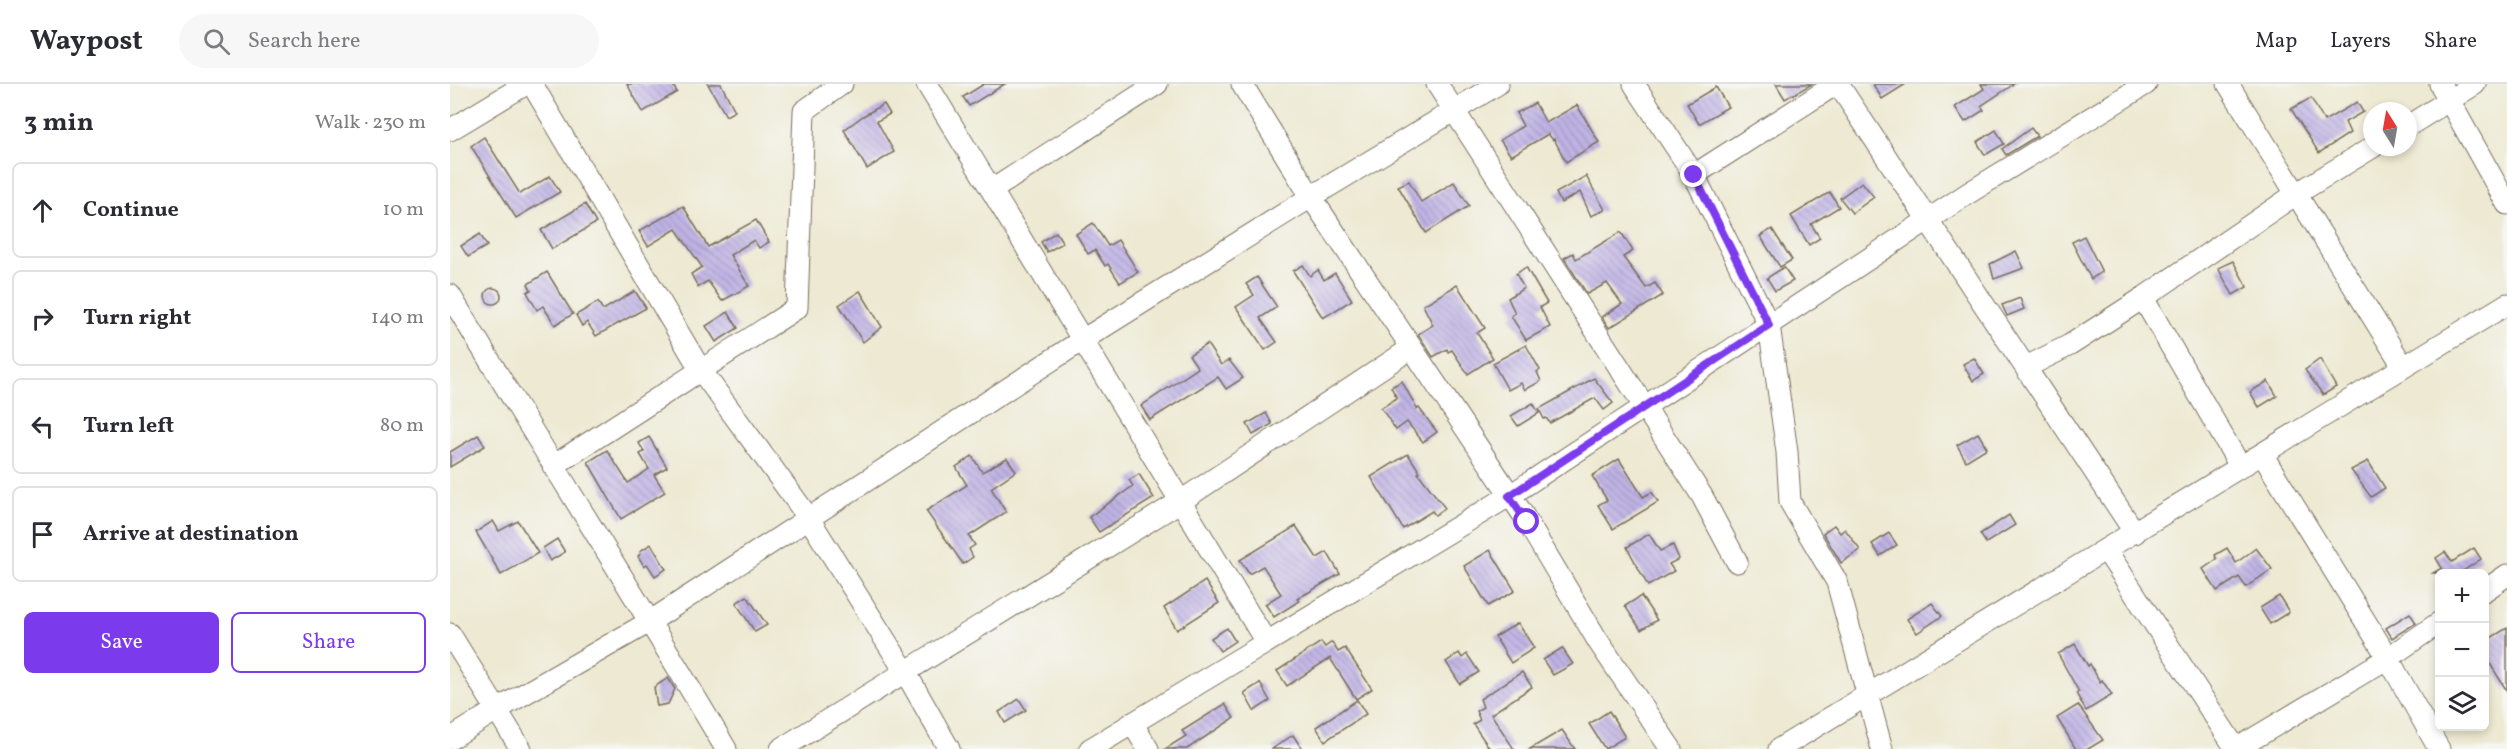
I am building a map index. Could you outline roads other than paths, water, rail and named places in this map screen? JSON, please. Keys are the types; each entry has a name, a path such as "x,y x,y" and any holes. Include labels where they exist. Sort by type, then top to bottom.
{"street":[{"path":"450,130 526,84"},
{"path":"532,84 700,369 808,517 906,673 949,749"},
{"path":"927,84 1266,642"},
{"path":"992,190 1156,84"},
{"path":"1242,84 1311,197 1509,496 1598,640 1671,749"},
{"path":"1437,84 1702,496 1737,562"},
{"path":"450,739 651,621 1084,339 1311,197 1498,84"},
{"path":"1634,84 1694,175 1769,325 1787,452 1790,502 1837,582 1881,749"},
{"path":"1694,175 1837,84 2135,532"},
{"path":"1090,749 1509,496 1929,220 2146,84"},
{"path":"2228,84 2403,366"},
{"path":"2417,118 2445,92 2475,84"},
{"path":"553,466 796,308 804,111 829,88"},
{"path":"2445,92 2507,204"},
{"path":"2026,367 2070,345 2296,194 2363,153"},
{"path":"450,295 553,466 651,621 726,749"},
{"path":"2143,298 2240,466"},
{"path":"1779,749 2106,550 2208,484 2262,454 2507,304"},
{"path":"781,749 1181,501 1410,349"},
{"path":"2262,454 2388,658 2439,749"},
{"path":"2106,550 2236,749 2388,658 2438,623"},
{"path":"2489,588 2507,575"},
{"path":"450,634 521,749"},
{"path":"1132,723 1148,749"}]}
